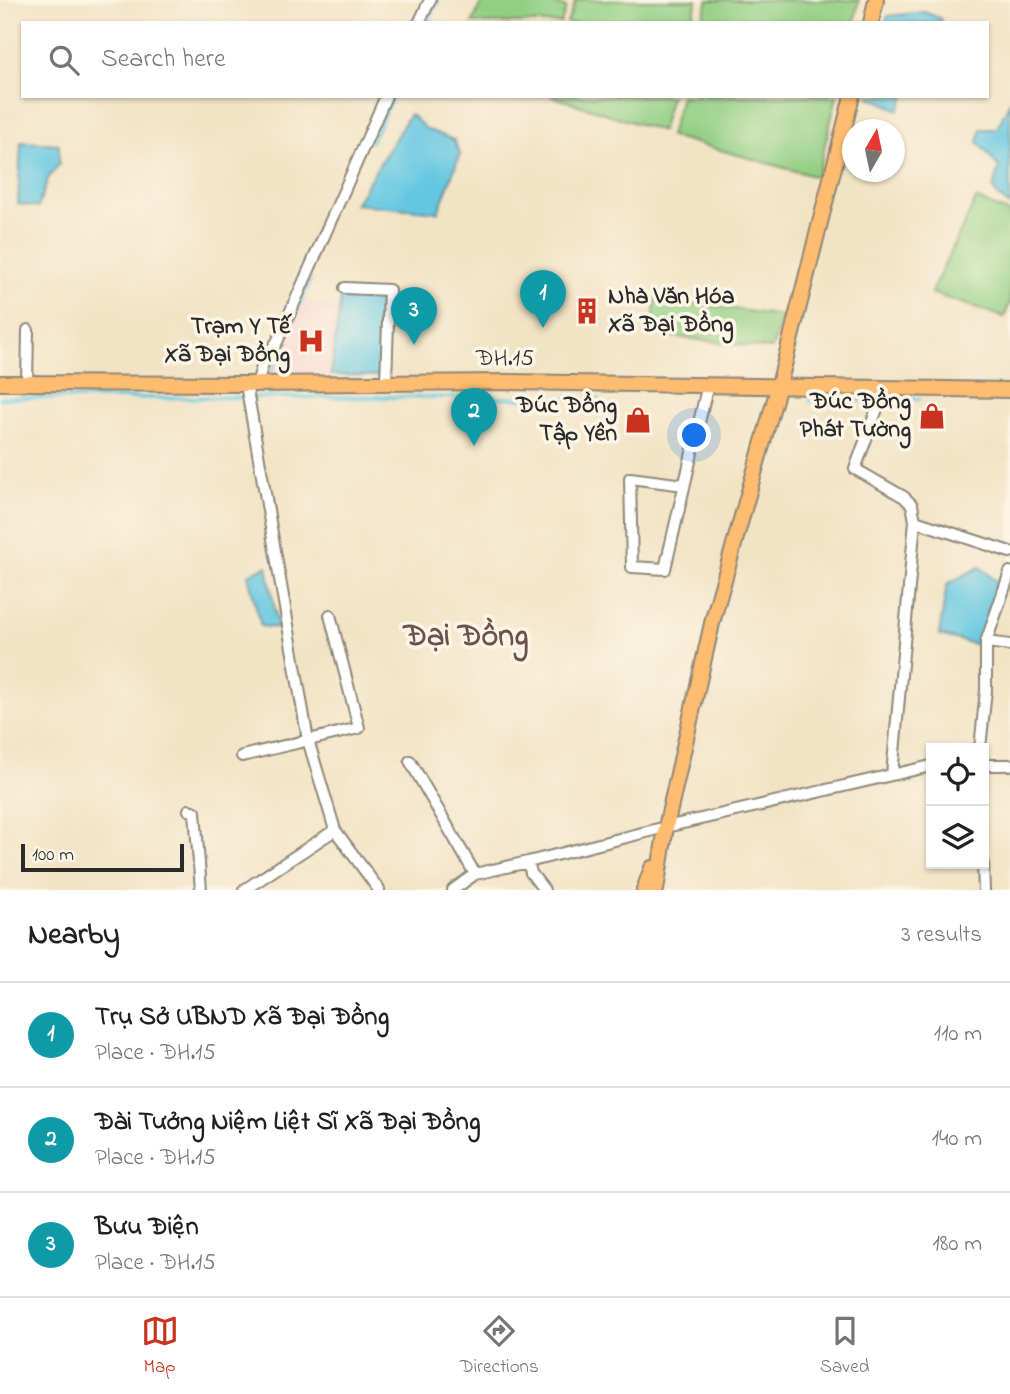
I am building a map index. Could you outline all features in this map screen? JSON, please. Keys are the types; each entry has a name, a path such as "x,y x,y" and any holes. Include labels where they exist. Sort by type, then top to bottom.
{"main road":[{"path":"871,21 876,0"},
{"path":"656,890 666,827 713,619 779,385 851,98"},
{"name":"ĐH.15","path":"0,383 252,384 310,379 386,382 466,379 1010,390"},
{"path":"645,890 666,827"}],"street":[{"path":"420,21 430,0"},
{"path":"379,890 335,830 308,740 252,384 277,342 385,98"},
{"path":"345,288 389,290 386,382"},
{"path":"27,383 28,330"},
{"path":"684,485 630,478 632,567 666,569 708,384"},
{"path":"885,387 855,468 904,497 912,505 915,521 892,775"},
{"path":"915,521 1010,552"},
{"path":"981,743 986,690 986,642 1010,572"},
{"path":"242,756 359,728 330,615"},
{"path":"986,642 1010,645"},
{"path":"410,761 475,874"},
{"path":"989,765 1010,765"},
{"path":"453,890 475,874 926,767"},
{"path":"189,810 195,812 201,890"},
{"path":"244,890 335,830"},
{"path":"528,862 531,873 544,890"},
{"path":"983,869 984,890"}],"shaded area":[{"name":"Trạm Y Tế Xã Đại Đồng","path":"305,301 339,308 331,375 274,373"}],"green space":[{"path":"483,0 548,0 566,8 562,21 473,21"},
{"path":"576,0 697,0 692,21 568,21"},
{"path":"708,0 859,0 854,21 702,21"},
{"path":"556,98 670,98 661,131"},
{"path":"680,98 837,98 817,177 670,136"},
{"path":"976,199 1010,213 1010,303 1004,317 931,293"},
{"path":"656,298 782,316 772,349 651,334"}],"water":[{"path":"925,12 941,19 886,21 888,16"},
{"path":"872,98 904,98 899,110"},
{"path":"1010,101 1010,206 993,189 999,167 978,142 981,129 997,129"},
{"path":"410,114 426,129 454,140 460,154 438,212 355,204"},
{"path":"21,142 59,144 59,164 48,179 38,207 18,204"},
{"path":"341,295 383,300 381,376 331,375"},
{"path":"267,566 278,628 261,626 248,575"},
{"path":"980,567 997,582 979,645 939,635 947,584"}],"waterway":[{"path":"428,21 438,0"},
{"path":"371,142 392,98"},
{"path":"270,375 310,280"},
{"path":"0,398 374,397 599,400"},
{"path":"810,401 920,399"}],"place":[{"name":"Nhà Văn Hóa Xã Đại Đồng","path":"587,311"},
{"name":"Trụ Sở UBND Xã Đại Đồng","path":"543,328"},
{"name":"Trạm Y Tế Xã Đại Đồng","path":"311,341"},
{"name":"Bưu Điện","path":"414,345"},
{"name":"Đúc Đồng Phát Tường","path":"932,416"},
{"name":"Đúc Đồng Tập Yên","path":"638,420"},
{"name":"Đài Tưởng Niệm Liệt Sĩ Xã Đại Đồng","path":"474,446"}],"district":[{"name":"Đại Đồng","path":"466,637"}]}
